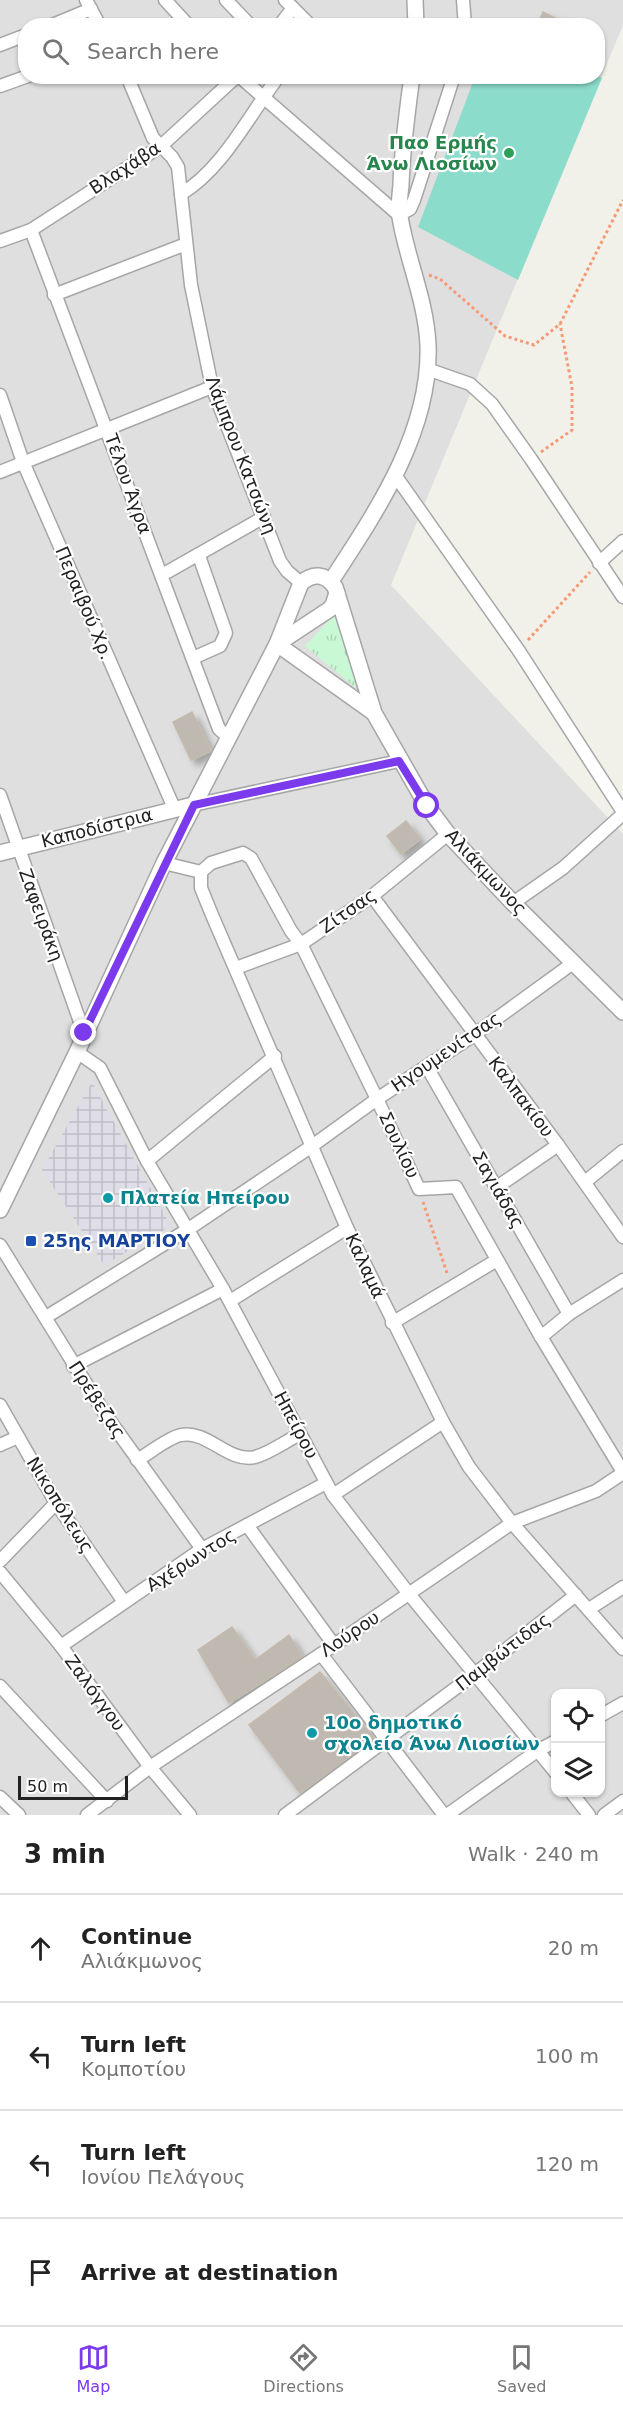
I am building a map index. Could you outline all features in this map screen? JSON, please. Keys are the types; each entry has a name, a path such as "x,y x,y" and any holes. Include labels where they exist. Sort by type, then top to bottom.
{"street":[{"path":"165,0 182,18"},
{"path":"226,0 243,18"},
{"path":"415,0 416,18"},
{"path":"418,18 423,0"},
{"path":"463,0 464,18"},
{"path":"283,18 289,4 303,18"},
{"path":"65,18 89,5"},
{"path":"0,45 18,38"},
{"path":"0,86 18,80"},
{"name":"Λάμπρου Κατσώνη","path":"131,84 149,129 178,167 191,285 212,387 280,561 301,584"},
{"name":"Βλαχάβα","path":"0,241 31,230 161,146 229,84"},
{"path":"247,84 399,215"},
{"path":"181,194 195,186 216,164 273,84"},
{"path":"277,644 330,609 336,600 334,587 354,546 395,475 410,441 422,400 427,369 426,318 399,215 402,158 411,84"},
{"path":"399,215 410,208 414,200 451,84"},
{"name":"Τέλου Άγρα","path":"31,230 219,729 228,737"},
{"path":"54,295 186,244"},
{"path":"427,369 464,381 482,393 531,459 623,597"},
{"path":"0,472 212,387"},
{"name":"Περαιβού Χρ.","path":"0,395 23,462 174,808"},
{"path":"395,475 519,651 623,813 563,868 513,903"},
{"path":"162,575 264,517"},
{"path":"599,563 623,540"},
{"path":"193,658 220,646 226,633 199,556"},
{"path":"0,1210 77,1052 164,863 277,644 301,584 315,576 320,576 334,587"},
{"name":"Αλιάκμωνος","path":"334,587 374,713 399,761 427,806 448,834 513,903 623,1012"},
{"name":"Αλιάκμωνος","path":"277,644 374,713"},
{"path":"194,805 399,761"},
{"name":"Ζαφειράκη","path":"0,795 17,849 84,1033"},
{"name":"Καποδίστρια","path":"0,853 174,808 194,805"},
{"name":"Ζίτσας","path":"236,969 301,944 372,896 448,834"},
{"name":"Σουλίου","path":"201,872 211,863 243,853 251,858 291,931 301,944 419,1189 456,1186 496,1260 623,1473"},
{"path":"164,863 201,872"},
{"name":"Καλαμά","path":"201,872 201,888 347,1228 392,1323 443,1422 468,1467 512,1523 623,1649"},
{"name":"Καλπακίου","path":"372,896 623,1236"},
{"name":"Ηγουμενίτσας","path":"46,1317 187,1230 474,1035 573,963"},
{"name":"Ηπείρου","path":"77,1052 100,1068 147,1161 224,1289 333,1495 409,1594 476,1673 551,1768"},
{"path":"147,1161 275,1056"},
{"name":"Σαγιάδας","path":"427,1067 569,1314"},
{"path":"497,1187 558,1145"},
{"path":"585,1182 623,1151"},
{"path":"230,1301 347,1228"},
{"name":"Πρέβεζας","path":"0,1245 46,1317 73,1366 137,1460 202,1549"},
{"path":"392,1323 496,1260"},
{"path":"541,1337 569,1314 623,1280"},
{"path":"73,1366 224,1289"},
{"name":"Νικοπόλεως","path":"0,1405 56,1503 124,1602"},
{"path":"333,1495 443,1422"},
{"path":"137,1460 179,1435 192,1434 206,1439 226,1452 254,1457 300,1434"},
{"path":"0,1445 18,1437"},
{"name":"Λούρου","path":"87,1815 150,1767 321,1654 512,1523 597,1491 623,1473"},
{"name":"Αχέρωντος","path":"61,1646 202,1549 326,1483"},
{"path":"0,1561 56,1503"},
{"path":"247,1525 334,1645"},
{"name":"Ζαλόγγου","path":"0,1572 61,1646 150,1767 190,1815"},
{"path":"588,1609 623,1587"},
{"name":"Παμβώτιδας","path":"285,1815 476,1673 576,1594"},
{"path":"321,1654 445,1815 551,1742"},
{"path":"0,1686 106,1801"},
{"path":"605,1713 623,1703"},
{"path":"0,1797 19,1815"},
{"path":"575,1797 589,1815"},
{"path":"604,1815 623,1801"}],"path":[{"path":"414,271 440,279 505,336 534,345 560,324 623,200"},
{"path":"531,459 572,430 572,387 560,324"},
{"path":"519,651 599,563"},
{"path":"419,1189 452,1286"}],"shaded area":[{"path":"0,0 623,0 623,25 605,68 605,18 18,18 18,84 599,84 391,585 623,834 623,1815 0,1815"},
{"name":"Παο Ερμής Άνω Λιοσίων","path":"472,84 600,84 518,280 418,227"},
{"name":"Πλατεία Ηπείρου","path":"92,1082 171,1226 104,1265 42,1170"}],"green space":[{"path":"336,613 347,644 356,688 305,646"}],"building":[{"path":"543,12 555,18 540,18"},
{"path":"192,712 211,751 191,760 173,722"},
{"path":"406,821 420,839 401,854 387,836"},
{"path":"232,1627 255,1660 289,1635 302,1657 229,1703 198,1650"},
{"name":"10ο δημοτικό σχολείο Άνω Λιοσίων","path":"320,1672 374,1738 300,1793 249,1725"}],"place":[{"name":"Παο Ερμής Άνω Λιοσίων","path":"509,153"},
{"name":"Πλατεία Ηπείρου","path":"108,1198"},
{"name":"25ης ΜΑΡΤΙΟΥ","path":"31,1241"},
{"name":"10ο δημοτικό σχολείο Άνω Λιοσίων","path":"312,1733"}],"route":[{"path":"84,1033 164,863 194,805 399,761 427,806"}]}
